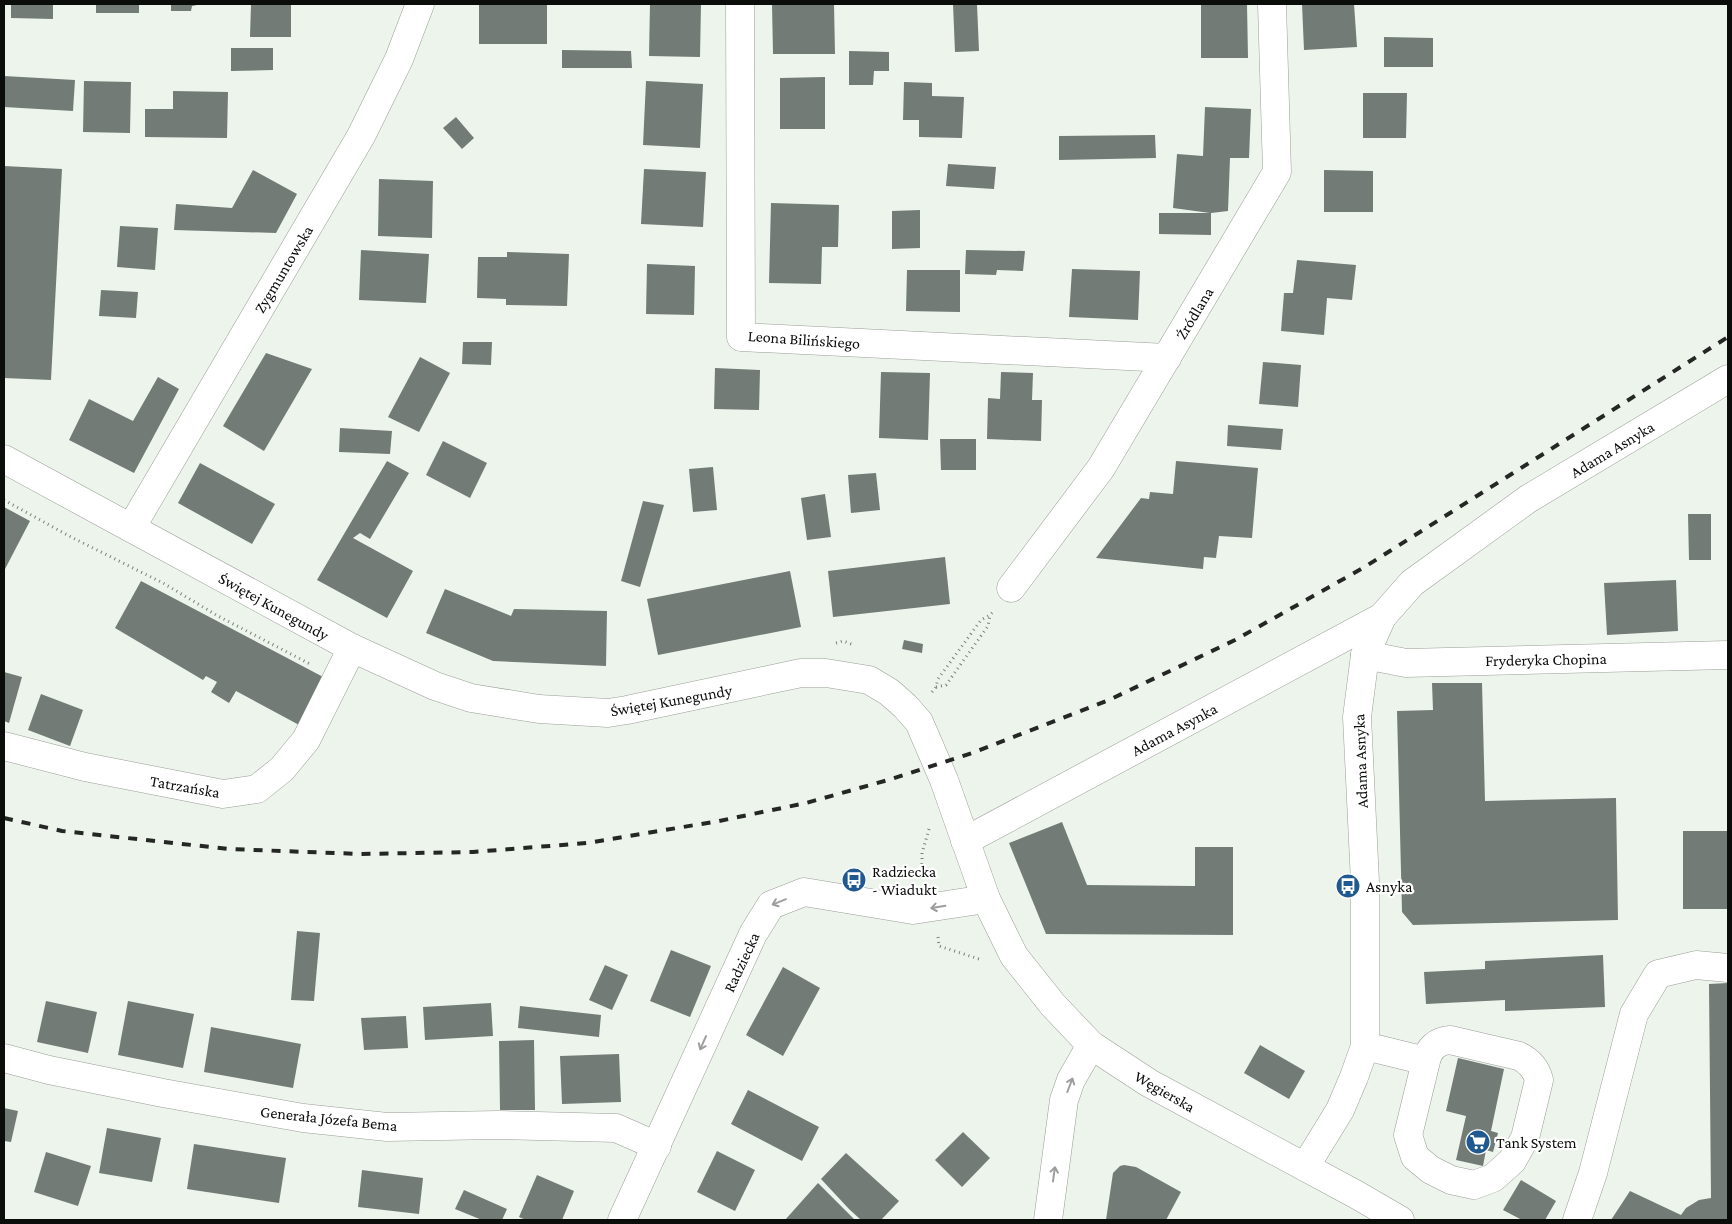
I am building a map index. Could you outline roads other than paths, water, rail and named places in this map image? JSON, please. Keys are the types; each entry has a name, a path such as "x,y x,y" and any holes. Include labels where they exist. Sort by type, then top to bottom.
{"street":[{"name":"Zygmuntowska","path":"131,528 361,136 399,59 420,4"},
{"name":"Leona Bilińskiego","path":"740,4 741,337 1167,358"},
{"name":"Źródlana","path":"1011,588 1101,468 1277,172 1272,4"},
{"name":"Adama Asnyka","path":"1305,1167 1340,1110 1365,1046 1365,882 1357,717 1365,655 1382,617 1412,583 1528,499 1728,379"},
{"name":"Świętej Kunegundy","path":"4,459 352,648 413,677 471,698 539,709 608,713 801,674 826,673 869,680 889,692 919,722 944,780 986,899"},
{"name":"Adama Asynka","path":"965,841 1382,617"},
{"name":"Tatrzańska","path":"4,746 85,767 223,794 257,789 282,769 306,740 352,648"},
{"name":"Fryderyka Chopina","path":"1365,655 1406,662 1728,655"},
{"name":"Radziecka","path":"622,1220 753,934 771,905 804,892 913,910 986,899"},
{"name":"Węgierska","path":"986,899 1014,956 1053,1005 1091,1045 1148,1083 1400,1220"},
{"path":"1577,1220 1593,1173 1634,1014 1658,974 1696,965 1728,968"},
{"path":"1450,1040 1519,1056 1525,1059 1537,1072 1539,1080 1525,1138 1512,1161 1493,1178 1474,1185 1451,1180 1430,1170 1415,1156 1408,1135 1426,1061 1428,1053 1432,1048 1443,1041 1450,1040"},
{"path":"1048,1220 1064,1100 1071,1080 1091,1045"},
{"path":"1365,1046 1426,1061"},
{"name":"Generała Józefa Bema","path":"4,1058 49,1070 303,1118 387,1127 498,1125 616,1128 657,1146"}],"railway":[{"path":"4,818 62,831 229,849 360,854 473,852 587,843 719,821 806,803 888,780 972,753 1109,700 1235,640 1363,568 1728,337"}],"place":[{"name":"Radziecka - Wiadukt","path":"854,880"},
{"name":"Asnyka","path":"1348,886"},
{"name":"Tank System","path":"1478,1142"}]}
